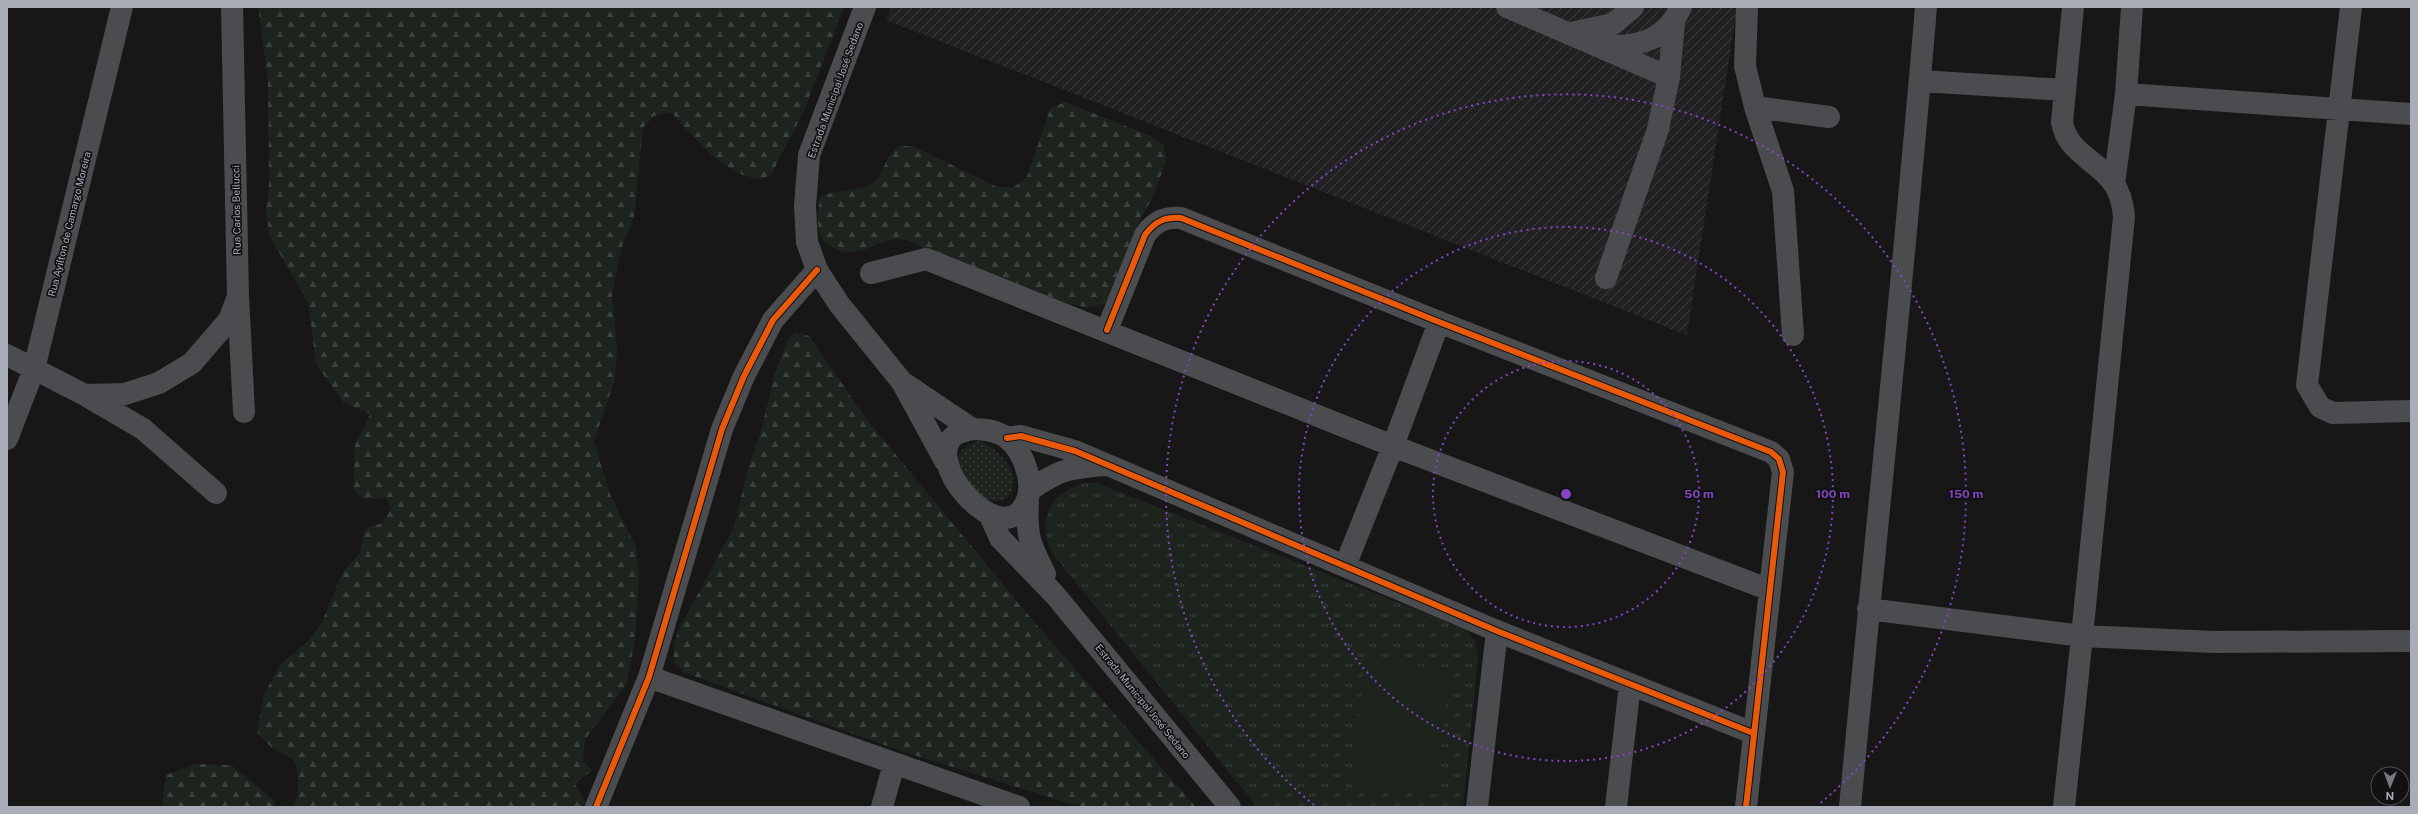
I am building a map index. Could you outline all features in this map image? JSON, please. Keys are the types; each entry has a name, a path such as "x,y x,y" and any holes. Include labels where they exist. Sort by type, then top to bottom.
{"street":[{"name":"Rua Ayilton de Camargo Moreira","path":"7,439 34,369 122,7"},
{"name":"Rua Carlos Bellucci","path":"232,7 238,296 244,412"},
{"name":"Estrada Municipal José Sedano","path":"865,7 809,156 805,206 807,242 817,270 839,304 902,382 945,461"},
{"path":"1507,7 1669,77"},
{"path":"1570,33 1613,24 1633,7"},
{"path":"1748,7 1745,66 1748,86 1783,191 1793,335"},
{"path":"1850,807 1926,7"},
{"path":"2064,807 2124,216 2123,202 2114,184 2064,136 2062,122 2073,7"},
{"path":"2114,184 2126,94 2132,7"},
{"path":"2352,7 2307,385 2320,407 2333,413 2411,411"},
{"path":"1600,46 1637,45 1655,38 1678,14"},
{"path":"1606,278 1658,129 1669,77 1678,14"},
{"path":"1920,81 2065,90"},
{"path":"2126,94 2339,107 2411,114"},
{"path":"1755,107 1829,118"},
{"path":"1107,330 1145,235 1151,226 1169,217 1182,218 1438,322 1752,442 1772,452 1779,459 1783,472 1746,807"},
{"path":"871,273 926,258 1393,446 1770,590"},
{"path":"596,807 649,677 722,429 744,376 773,320 817,270"},
{"path":"85,395 125,394 159,383 192,363 229,320 238,296"},
{"path":"1345,566 1393,446 1438,322"},
{"path":"7,355 85,395 143,429 216,493"},
{"name":"Estrada Municipal José Sedano","path":"902,382 972,429"},
{"path":"1029,496 1024,466 1018,452 1007,438 985,429 972,429 954,436 948,446 945,461 965,492 977,507 990,516 1009,516 1021,511 1029,496 1050,476 1069,468 1106,465"},
{"path":"1007,438 1021,436 1075,451 1497,631 1753,733"},
{"name":"Estrada Municipal José Sedano","path":"1029,496 1026,528 1030,545 1055,595"},
{"name":"Estrada Municipal José Sedano","path":"990,516 1000,538 1055,595 1230,807"},
{"path":"1868,609 2082,636 2214,642 2411,641"},
{"path":"1477,807 1497,631"},
{"path":"649,677 1019,807"},
{"path":"1616,807 1630,684"},
{"path":"882,807 894,764"}],"shaded area":[{"path":"891,7 1737,7 1687,335 886,20"}],"green space":[{"path":"258,7 844,7 804,111 771,175 758,178 745,176 730,169 703,146 671,112 654,116 643,128 634,217 621,250 612,295 617,348 615,379 594,441 610,494 636,547 639,577 635,639 627,684 585,740 583,761 592,770 575,784 586,803 580,807 293,807 298,790 297,771 294,760 271,747 257,732 264,694 281,664 307,642 321,624 343,572 360,553 364,529 382,523 392,508 386,498 363,499 353,490 355,445 370,414 343,402 316,364 308,302 270,237 266,212 269,184 268,82"},
{"path":"1065,102 1151,136 1164,145 1166,161 1153,197 1139,221 1114,294 1102,305 1086,307 1069,304 937,254 906,240 896,239 860,251 850,252 840,251 828,245 821,236 818,222 820,196 834,192 865,188 878,179 888,158 899,146 914,146 997,187 1014,187 1027,177 1050,109"},
{"path":"796,332 809,336 868,421 1035,623 1196,807 1081,807 901,751 685,673 674,662 674,646 678,631 734,527 749,465 760,435 775,373 789,336"},
{"path":"981,441 997,452 1010,468 1013,477 1013,485 1010,494 1001,501 985,500 965,479 957,466 957,461 962,451 970,444"},
{"path":"1086,483 1096,483 1465,629 1475,641 1478,658 1463,807 1257,807 1052,553 1047,541 1046,529 1046,518 1050,509 1055,500 1063,493"},
{"path":"1365,660 1450,670 1434,794 1351,785"},
{"path":"195,764 231,765 274,800 274,807 162,807 166,775"}],"cycle path":[{"path":"1107,330 1145,235 1153,226 1165,219 1181,218 1439,322 1771,452 1779,459 1783,472 1746,807"},
{"path":"596,807 649,677 722,429 744,376 773,320 817,270"},
{"path":"1007,438 1021,436 1075,451 1497,631 1753,733"}]}
